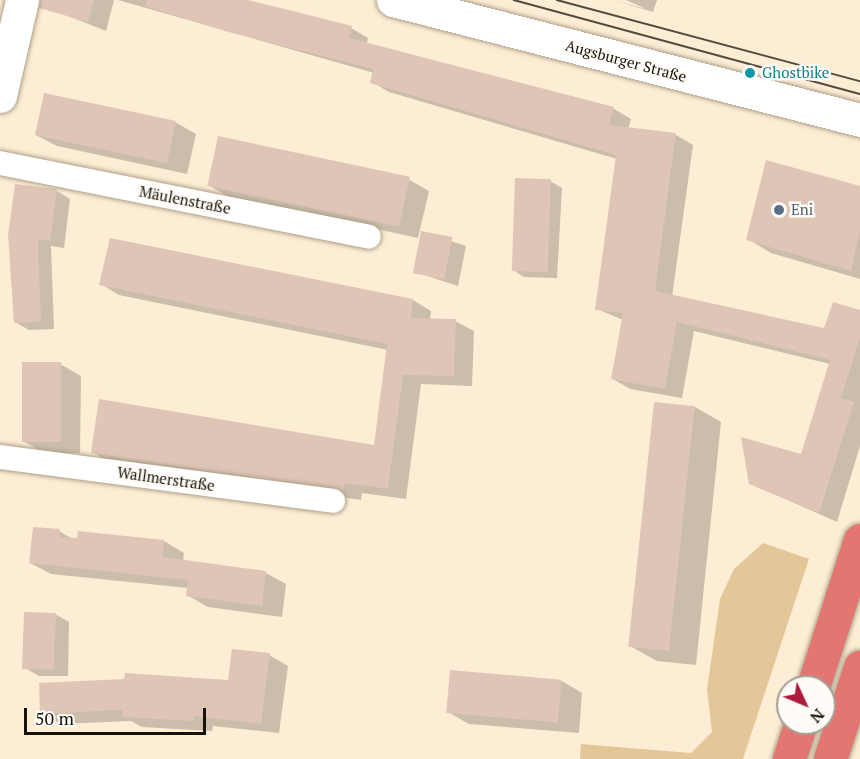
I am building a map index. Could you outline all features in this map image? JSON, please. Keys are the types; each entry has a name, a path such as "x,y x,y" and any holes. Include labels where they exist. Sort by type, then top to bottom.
{"highway":[{"path":"817,675 860,540"},
{"path":"830,759 860,667"},
{"path":"789,759 797,735"}],"main road":[{"path":"0,96 22,0"},
{"name":"Augsburger Straße","path":"393,0 860,120"}],"street":[{"name":"Mäulenstraße","path":"0,163 369,237"},
{"name":"Wallmerstraße","path":"0,457 333,501"}],"shaded area":[{"path":"763,543 809,559 743,759 580,759 581,744 691,753 712,732 707,689 720,599 734,569"}],"building":[{"path":"40,0 94,0 88,22 39,8"},
{"path":"146,0 248,0 293,11 352,26 349,38 614,107 609,125 676,133 655,291 824,328 833,302 860,310 860,338 841,398 854,402 819,513 749,484 741,437 801,454 830,360 677,322 665,389 611,379 623,313 595,310 616,155 370,83 373,69 225,31 145,6"},
{"path":"44,93 176,121 167,163 35,135"},
{"path":"218,136 410,177 399,227 207,186"},
{"path":"766,160 860,186 860,231 851,271 746,240"},
{"path":"515,178 551,179 548,272 512,271"},
{"path":"15,184 57,189 50,241 38,239 41,322 14,323 8,235"},
{"path":"421,231 452,237 444,279 413,273"},
{"path":"110,238 413,299 411,318 456,319 454,376 403,375 388,489 344,483 343,491 91,453 99,399 374,445 387,344 99,285"},
{"path":"22,362 61,362 61,442 22,442"},
{"path":"654,402 695,406 669,651 628,647"},
{"path":"33,527 60,529 60,537 77,538 78,531 164,540 163,557 266,571 262,606 186,596 188,580 29,563"},
{"path":"24,612 56,613 54,670 22,669"},
{"path":"232,649 270,653 261,724 194,716 194,721 122,717 122,710 40,714 39,683 124,679 125,673 228,680"},
{"path":"450,670 562,680 558,723 446,713"}],"tram line":[{"path":"514,0 860,94"},
{"path":"557,0 860,81"}],"place":[{"name":"Ghostbike","path":"750,73"},
{"name":"Eni","path":"779,210"}]}
